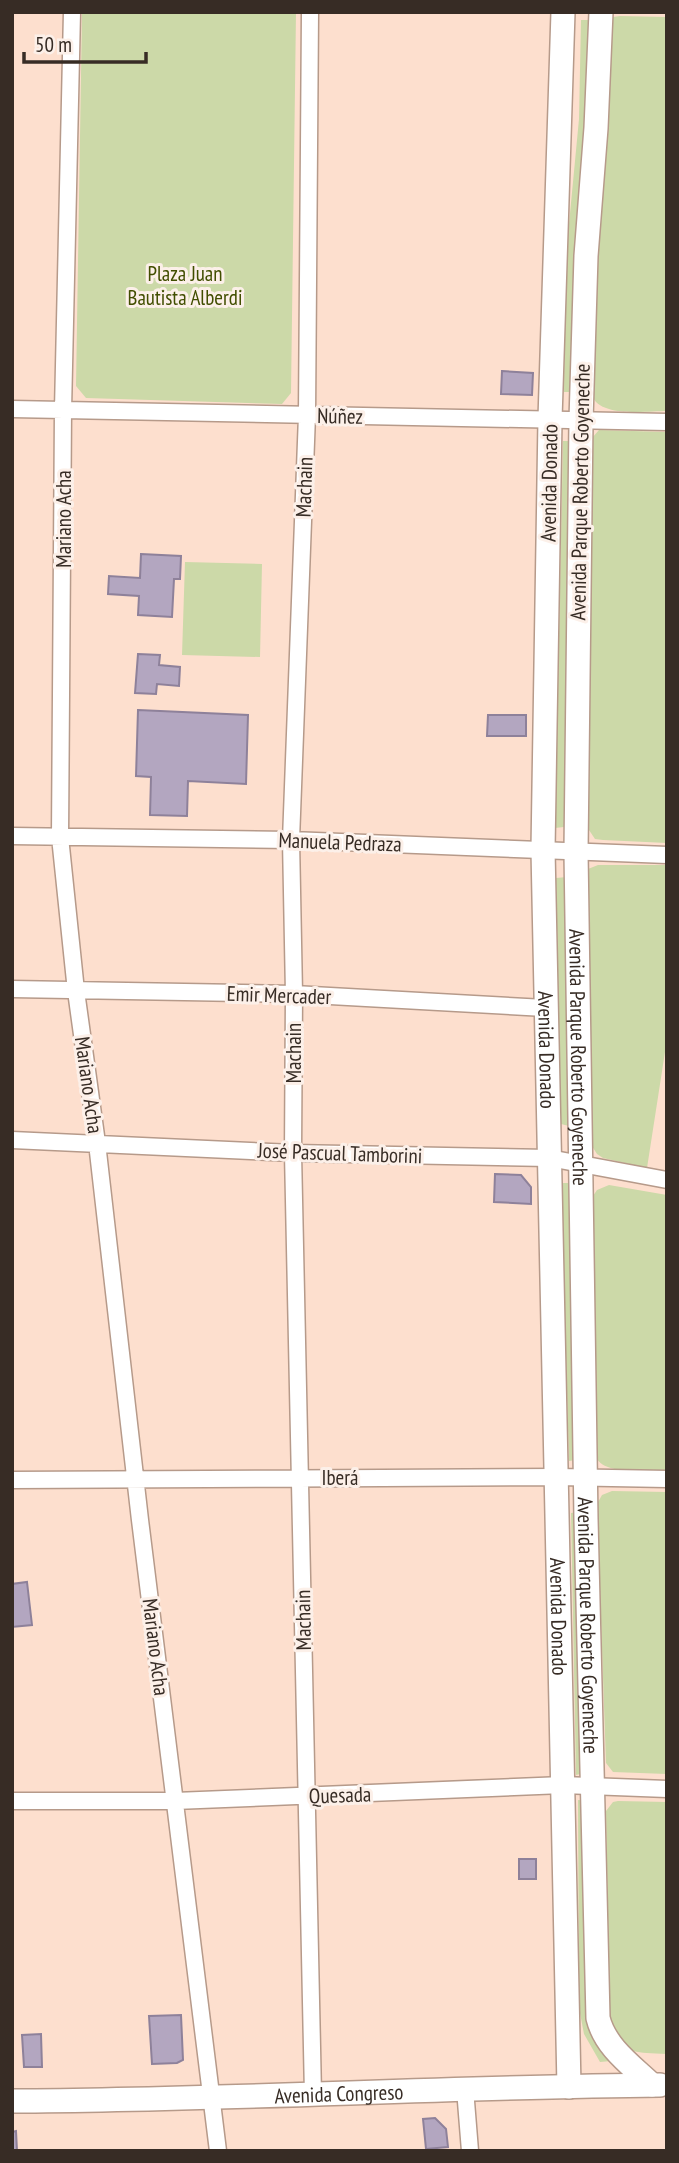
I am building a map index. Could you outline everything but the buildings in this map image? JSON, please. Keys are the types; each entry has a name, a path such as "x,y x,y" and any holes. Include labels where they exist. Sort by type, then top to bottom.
{"main road":[{"name":"Avenida Donado","path":"563,12 550,419 543,850 569,2087"},
{"name":"Avenida Parque Roberto Goyeneche","path":"601,12 596,128 586,256 581,420 576,852 598,2018 600,2027 612,2047 659,2085"},
{"name":"Avenida Congreso","path":"12,2101 213,2099 659,2085"}],"street":[{"name":"Mariano Acha","path":"72,12 64,410 60,837 76,991 97,1143 218,2151"},
{"name":"Machain","path":"310,12 307,415 291,840 293,1153 313,2095"},
{"name":"Núñez","path":"12,409 667,422"},
{"name":"Manuela Pedraza","path":"12,836 291,840 667,855"},
{"name":"Emir Mercader","path":"12,989 294,994 545,1008"},
{"name":"José Pascual Tamborini","path":"12,1140 293,1153 549,1158 667,1180"},
{"name":"Iberá","path":"12,1480 300,1477 667,1479"},
{"name":"Quesada","path":"12,1801 175,1801 563,1785 667,1789"},
{"path":"465,2089 470,2151"}],"green space":[{"name":"Plaza Juan Bautista Alberdi","path":"82,12 296,12 291,393 282,404 86,398 76,386"},
{"path":"613,17 667,17 667,411 614,410 596,402 592,395 606,28"},
{"path":"581,20 590,20 573,392 564,392 565,266 579,119"},
{"path":"599,430 667,432 667,843 595,839 587,827 589,447"},
{"path":"563,441 571,441 564,827 555,828"},
{"path":"185,562 262,564 260,657 182,655"},
{"path":"598,865 667,865 667,1039 647,1168 603,1158 590,1143 584,874"},
{"path":"567,877 569,1126 561,1124 556,878"},
{"path":"561,1183 572,1183 576,1460 569,1461"},
{"path":"609,1185 667,1195 667,1470 616,1469 599,1462 595,1455 593,1196 597,1190"},
{"path":"612,1491 667,1492 667,1774 613,1772 606,1763 597,1504 602,1495"},
{"path":"578,1512 585,1773 576,1775 571,1513"},
{"path":"578,1800 589,1801 611,2061 600,2062 584,2034 579,2008"},
{"path":"613,1802 667,1802 667,2054 631,2050 621,2041 610,2021 606,1811"}]}
